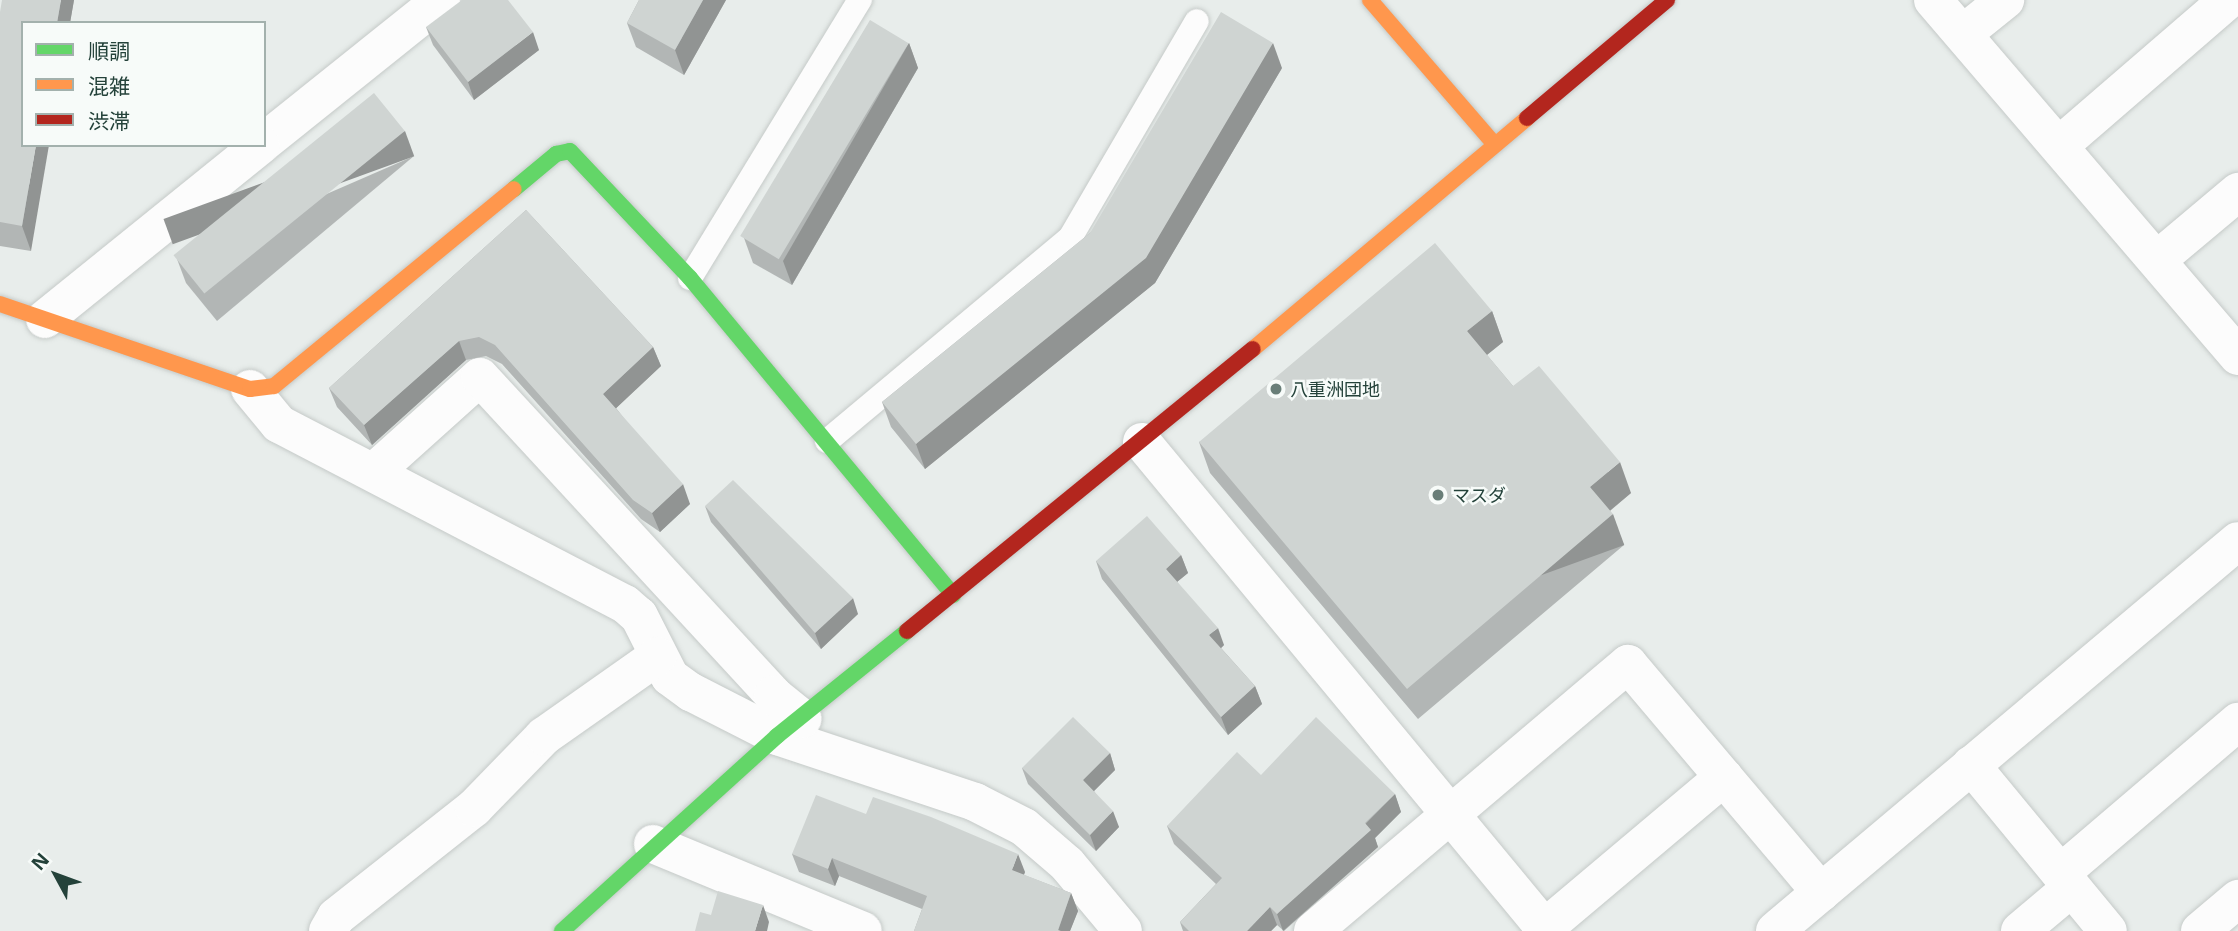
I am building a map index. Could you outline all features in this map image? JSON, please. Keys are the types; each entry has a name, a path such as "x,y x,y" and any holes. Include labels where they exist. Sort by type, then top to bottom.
{"street":[{"path":"266,141 441,0"},
{"path":"1370,0 1495,145"},
{"path":"562,931 653,844 790,727 1142,442 1667,0"},
{"path":"1933,0 2060,145 2238,356"},
{"path":"1964,33 2005,0"},
{"path":"2060,145 2228,0"},
{"path":"45,319 258,147"},
{"path":"0,304 250,389 274,386 297,371 556,154 569,151 690,278 828,441 953,595"},
{"path":"2157,260 2238,192"},
{"path":"374,472 480,377 773,695 790,727"},
{"path":"250,389 279,424 602,589 639,616 670,677 691,692 790,727 975,802 1024,827 1067,864 1123,931"},
{"path":"1142,442 1453,812 1544,930 1724,777"},
{"path":"1775,931 2238,541"},
{"path":"328,931 336,917 474,808 544,736 658,656"},
{"path":"1313,931 1628,664 1821,892"},
{"path":"2020,931 2066,880 2238,722"},
{"path":"1971,765 2108,931"},
{"path":"653,844 863,931"},
{"path":"2200,931 2238,899"}],"lane":[{"path":"690,278 860,0"},
{"path":"828,441 1070,238 1197,21"}],"building":[{"path":"2,0 61,0 57,21 21,21 21,147 36,147 22,226 0,222"},
{"path":"462,0 508,0 533,32 468,82 426,27"},
{"path":"639,0 703,0 675,50 627,23"},
{"path":"1221,12 1273,43 1146,258 916,444 882,402 1090,233"},
{"path":"870,20 909,43 779,259 740,236"},
{"path":"374,93 405,131 204,293 173,255"},
{"path":"526,210 653,347 603,394 683,484 652,513 633,500 495,345 479,337 459,341 364,425 329,388"},
{"path":"1435,243 1492,311 1467,331 1513,386 1539,366 1620,462 1590,487 1613,514 1407,689 1199,442"},
{"path":"733,480 853,598 815,633 705,506"},
{"path":"1147,516 1181,555 1166,569 1218,628 1209,635 1255,686 1221,717 1096,561"},
{"path":"1073,717 1110,753 1083,780 1113,811 1090,835 1022,768"},
{"path":"1316,717 1395,794 1365,823 1371,830 1277,914 1270,907 1247,931 1189,931 1180,922 1222,878 1167,826 1237,752 1261,775"},
{"path":"816,795 866,814 873,797 931,817 1018,854 1012,870 1071,893 1058,930 1061,931 914,931 927,896 832,858 828,869 792,854"},
{"path":"718,891 763,905 755,931 695,931 700,912 711,915"}],"traffic: fast":[{"path":"514,189 556,154 570,151 690,278 953,595"},
{"path":"562,931 777,736 907,631"}],"traffic: slow":[{"path":"1370,0 1495,145"},
{"path":"1253,349 1527,118"},
{"path":"0,304 250,389 274,386 514,189"}],"traffic: jam":[{"path":"1527,118 1667,0"},
{"path":"907,631 1253,349"}],"place":[{"name":"八重洲団地","path":"1276,389"},
{"name":"マスダ","path":"1438,495"}]}
